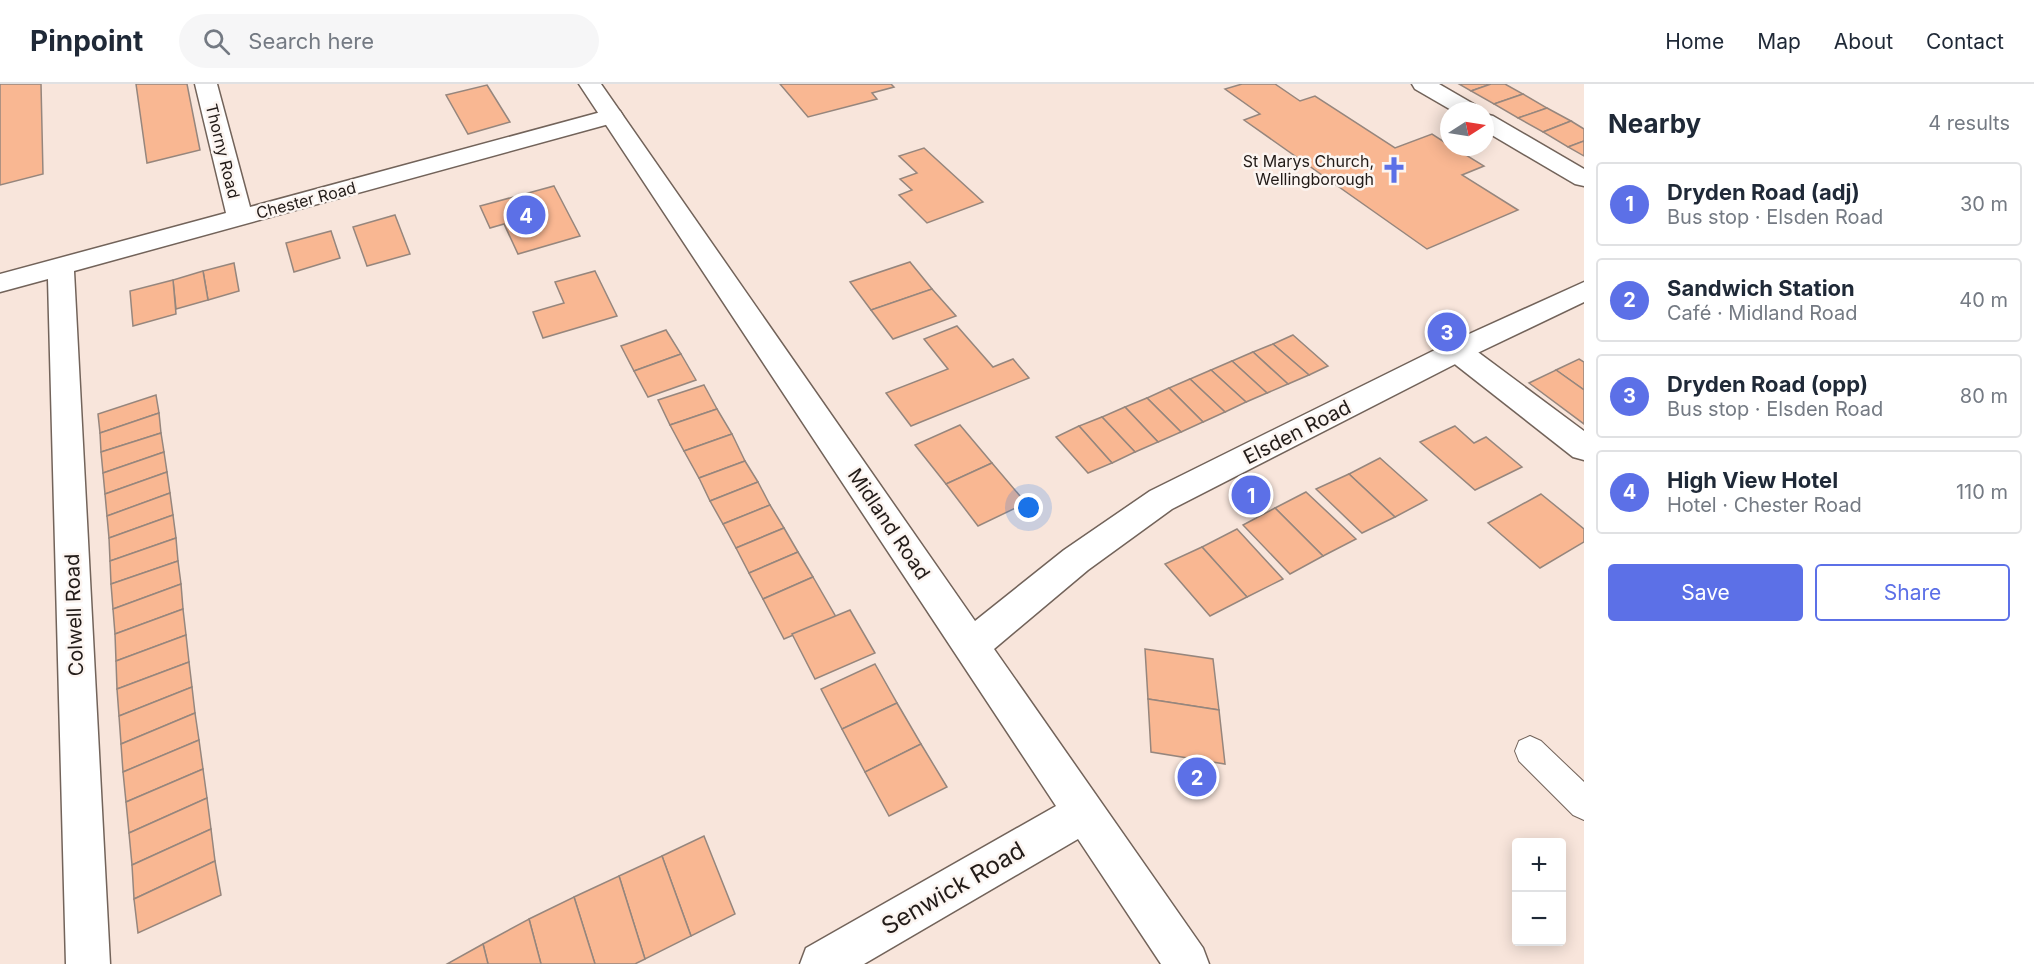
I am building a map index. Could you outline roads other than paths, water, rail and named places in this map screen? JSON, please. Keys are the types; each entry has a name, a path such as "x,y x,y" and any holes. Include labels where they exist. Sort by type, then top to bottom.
{"main road":[{"name":"Thorny Road","path":"206,84 240,218"},
{"name":"Midland Road","path":"590,84 1187,964"},
{"path":"1423,84 1454,102"},
{"name":"Chester Road","path":"0,283 612,116"},
{"path":"1494,126 1584,179"},
{"name":"Colwell Road","path":"61,267 88,964"},
{"name":"Elsden Road","path":"971,646 1076,560 1161,500 1457,351 1584,291"},
{"path":"1457,351 1584,448"},
{"name":"Senwick Road","path":"822,964 1084,812"}],"lane":[{"path":"1530,751 1584,804"}],"place":[{"name":"St Marys Church, Wellingborough","path":"1394,170"},
{"name":"High View Hotel","path":"526,215"},
{"name":"Dryden Road (opp)","path":"1447,332"},
{"name":"Dryden Road (adj)","path":"1251,495"},
{"name":"Sandwich Station","path":"1197,777"}]}
